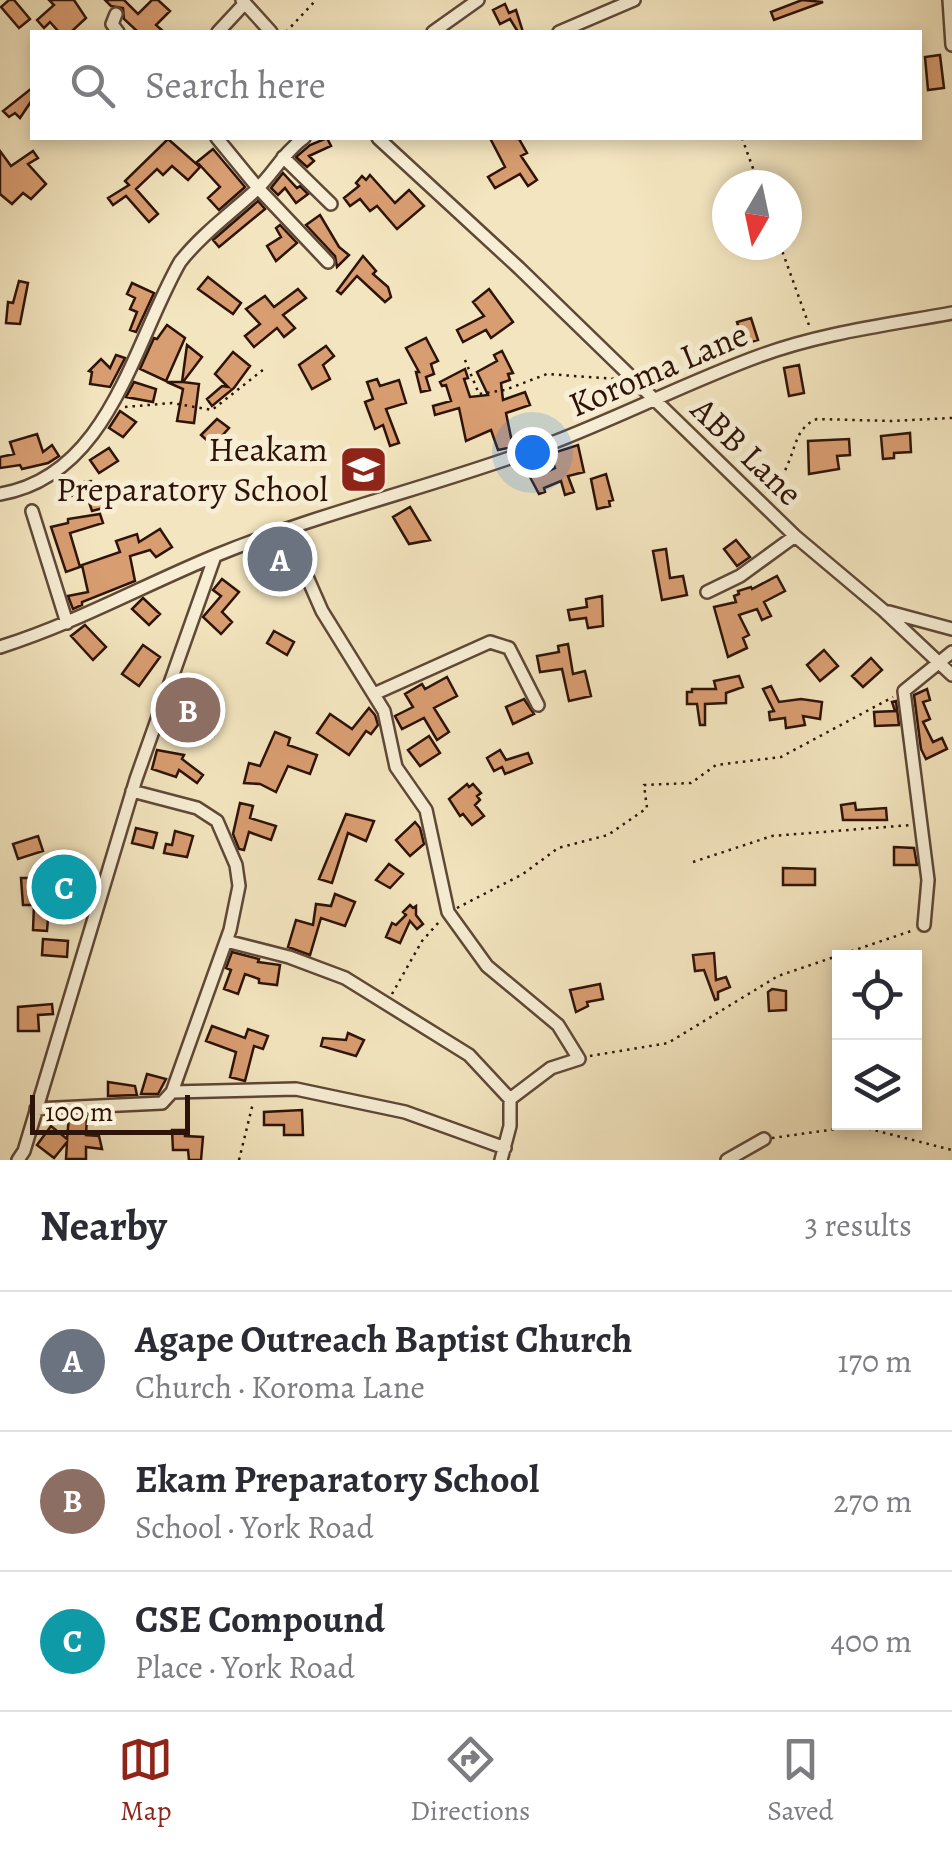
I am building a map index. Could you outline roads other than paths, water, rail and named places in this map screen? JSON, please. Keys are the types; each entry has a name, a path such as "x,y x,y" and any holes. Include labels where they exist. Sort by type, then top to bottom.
{"street":[{"path":"436,30 478,0"},
{"path":"564,30 634,0"},
{"path":"948,0 952,44"},
{"path":"220,30 243,2 269,30"},
{"path":"116,14 112,24 116,30"},
{"path":"219,140 328,262"},
{"path":"0,494 38,483 66,466 110,406 180,262 302,140"},
{"name":"ABB Lane","path":"380,140 796,536 952,675"},
{"path":"283,157 331,204"},
{"name":"Koroma Lane","path":"0,647 67,623 215,556 551,443 756,356 814,338 952,313"},
{"path":"32,511 67,623"},
{"path":"286,529 322,612 374,694 388,724 396,766 426,810 448,912 486,966 558,1026 579,1059 551,1068 510,1099"},
{"path":"707,592 740,576 796,536"},
{"path":"26,1157 36,1109 132,792 215,556"},
{"path":"883,610 952,630"},
{"path":"374,694 490,642 509,648 538,705"},
{"path":"924,924 928,880 904,691 952,652"},
{"path":"36,1109 162,1102 172,1092 226,941 238,886 236,865 221,827 197,808 132,792"},
{"path":"172,1092 296,1089 405,1112 503,1154 512,1117 510,1099 470,1055 319,967 226,941"},
{"path":"727,1160 764,1139"}],"place":[{"name":"Heakam Preparatory School","path":"363,469"},
{"name":"Agape Outreach Baptist Church","path":"280,559"},
{"name":"Ekam Preparatory School","path":"188,710"},
{"name":"CSE Compound","path":"64,887"}]}
